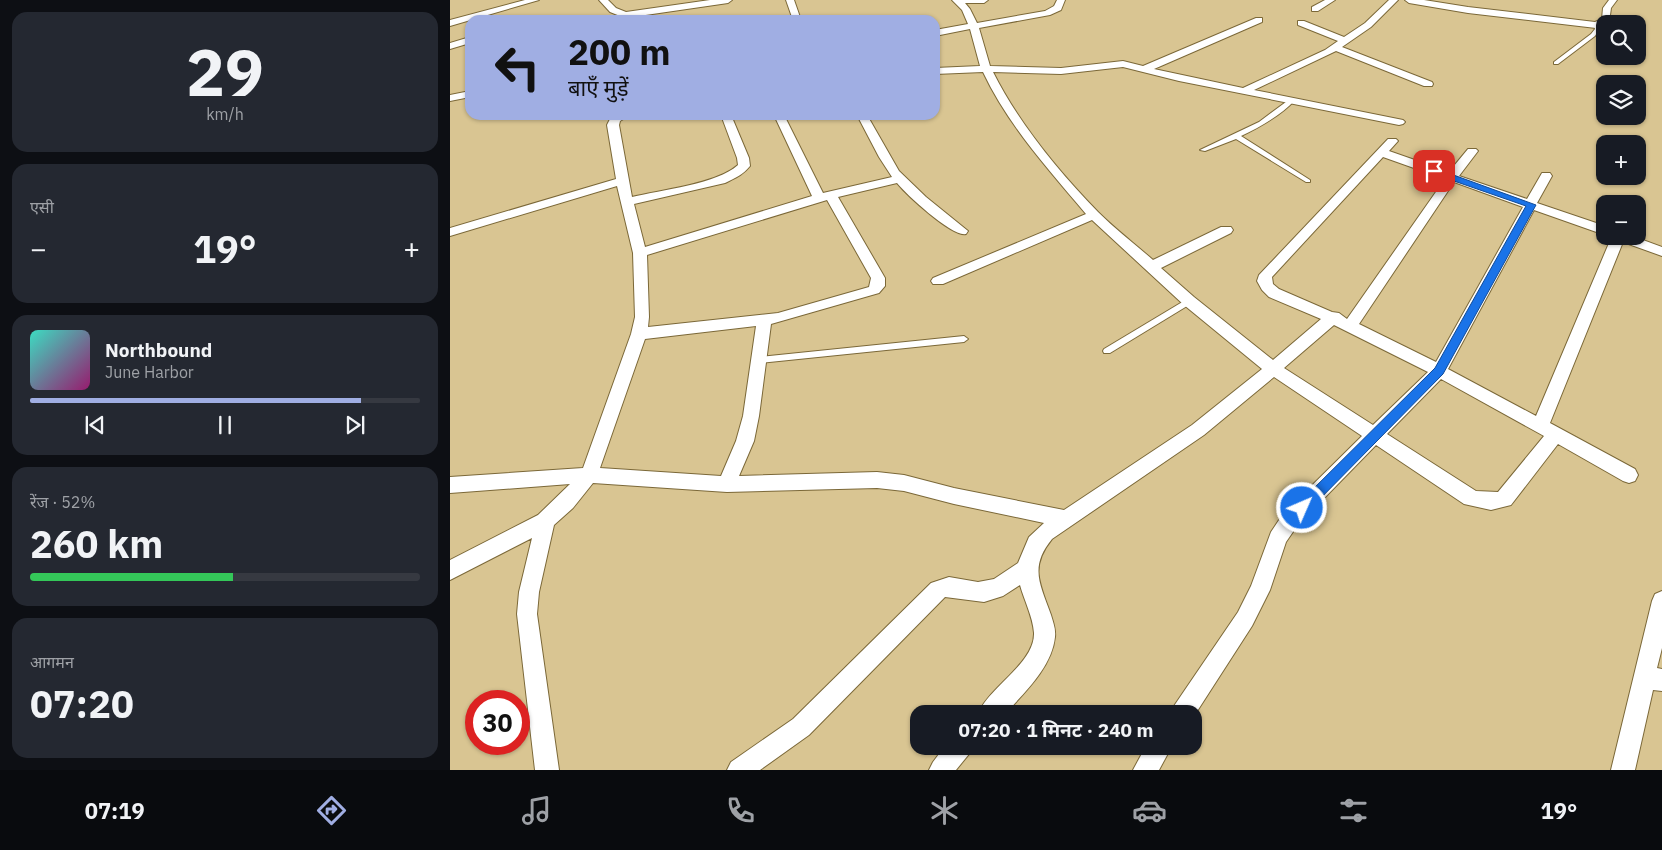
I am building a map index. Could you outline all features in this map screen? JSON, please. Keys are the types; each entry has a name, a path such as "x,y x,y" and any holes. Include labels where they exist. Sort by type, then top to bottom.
{"street":[{"path":"494,15 535,0"},
{"path":"603,0 621,15"},
{"path":"643,15 728,0"},
{"path":"790,0 795,15"},
{"path":"957,1 984,0"},
{"path":"940,32 1054,11 1061,0"},
{"path":"1315,9 1331,0"},
{"path":"1246,90 1346,41 1368,25 1394,0"},
{"path":"1408,0 1468,10 1596,25"},
{"path":"1606,15 1607,8 1613,0"},
{"path":"957,1 966,9 974,27 986,68 1001,99 1044,158 1094,215 1189,300 1273,369 1376,434 1471,498 1493,503 1504,499 1555,435"},
{"path":"1145,69 1259,20"},
{"path":"450,23 465,21"},
{"path":"1301,23 1346,41"},
{"path":"450,46 465,42"},
{"path":"1335,47 1428,84"},
{"path":"940,71 986,68 1061,71 1123,64 1399,122"},
{"path":"450,111 454,97"},
{"path":"450,570 545,521 566,502 589,476 639,334 642,317 640,253 622,181 613,125 615,120"},
{"path":"627,202 721,180 735,174 744,166 743,158 728,120"},
{"path":"639,334 778,318 874,290 878,286 878,278 824,197 783,120"},
{"path":"865,120 887,162 899,179 919,199 961,232"},
{"path":"1596,229 1452,177 1387,147 1266,275 1264,281 1267,287 1274,293 1351,325 1629,475"},
{"path":"1351,325 1452,177 1472,151"},
{"path":"1188,705 1245,619 1272,561 1278,538 1286,526 1439,371 1546,176"},
{"path":"640,253 824,197 899,179"},
{"path":"450,232 622,181"},
{"path":"938,281 1094,215"},
{"path":"1151,266 1226,230"},
{"path":"1540,426 1619,236 1662,252"},
{"path":"997,705 1032,664 1043,644 1044,626 1029,579 1028,557 1033,545 1045,533 1198,430 1334,317"},
{"path":"728,484 745,441 756,392 764,320"},
{"path":"450,485 589,476 728,484 877,480 904,483 954,496 1066,519"},
{"path":"545,521 529,592 527,614 547,770"},
{"path":"739,770 801,727 938,590 951,586 978,593 986,592 1028,568"},
{"path":"1623,770 1653,679 1662,601"},
{"path":"941,770 954,755"},
{"path":"1144,770 1154,755"}],"lane":[{"path":"1556,63 1593,35 1596,30"},
{"path":"1203,150 1236,136 1276,113 1292,100"},
{"path":"1236,136 1308,181"},
{"path":"1107,351 1189,300"},
{"path":"759,360 964,339"}],"route":[{"path":"1302,508 1439,371 1531,205 1434,171"}]}
